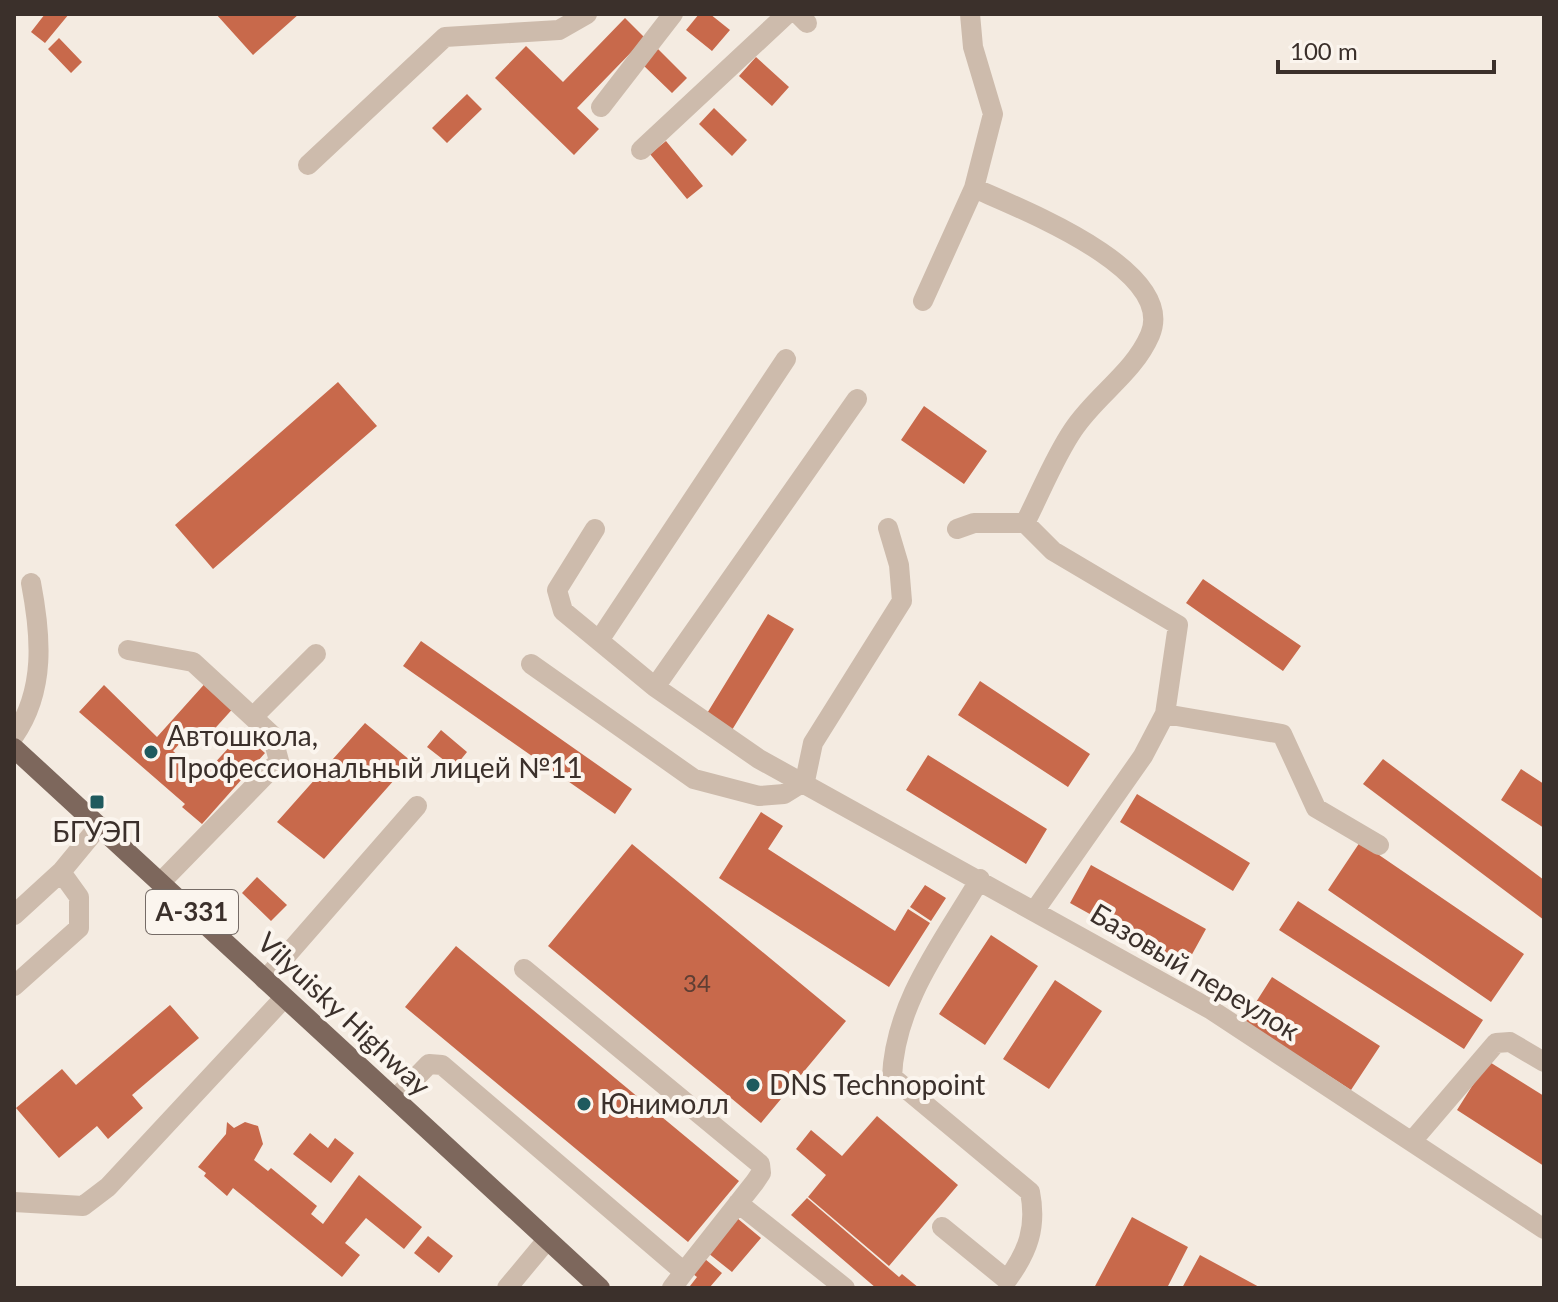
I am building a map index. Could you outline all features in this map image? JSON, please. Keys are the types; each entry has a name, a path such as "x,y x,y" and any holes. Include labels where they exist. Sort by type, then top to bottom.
{"main road":[{"name":"Vilyuisky Highway","path":"14,748 600,1288"}],"street":[{"path":"308,165 445,37 559,30 587,14"},
{"path":"601,107 673,14"},
{"path":"641,150 787,14"},
{"path":"923,301 974,188 993,114 976,62 970,14"},
{"path":"974,188 1065,231 1123,266 1138,282 1153,317 1151,331 1140,353 1121,379 1073,428 1025,523"},
{"path":"600,639 786,359"},
{"path":"655,687 857,399"},
{"path":"957,529 974,523 1025,523 1053,551 1178,625 1165,714 1143,756 1035,910"},
{"path":"531,664 694,779 759,796 784,794 805,781 813,743 902,601 899,565 888,528"},
{"name":"Базовый переулок","path":"595,529 557,590 563,611 655,687 759,759 805,781 1210,1009 1544,1229"},
{"path":"14,736 25,721 34,696 39,663 39,625 31,583"},
{"path":"128,650 193,662 272,735 279,761 160,883"},
{"path":"253,717 316,654"},
{"path":"1165,714 1282,734 1316,808 1379,845"},
{"path":"265,980 417,806"},
{"path":"14,915 61,872 99,826"},
{"path":"14,986 79,928 79,897 61,872"},
{"path":"942,1227 1007,1280 1026,1255 1034,1214 1030,1192 892,1077 893,1046 905,1005 980,879"},
{"path":"395,1099 429,1064 442,1065 678,1280 761,1173 760,1164 524,969"},
{"path":"14,1202 83,1206 284,998"},
{"path":"1413,1140 1496,1043 1510,1042 1544,1062"},
{"path":"738,1203 845,1288"},
{"path":"507,1288 547,1240"}],"building":[{"path":"45,14 69,14 45,43 31,32"},
{"path":"216,14 299,14 253,55"},
{"path":"699,14 710,14 730,30 712,51 686,30"},
{"path":"625,18 645,38 577,108 599,129 574,155 495,78 526,46 563,82"},
{"path":"59,38 82,62 71,73 48,49"},
{"path":"658,49 687,78 672,93 643,65"},
{"path":"756,57 789,87 772,106 739,76"},
{"path":"467,94 482,109 447,143 432,128"},
{"path":"714,108 747,140 732,156 699,124"},
{"path":"666,141 703,186 687,199 650,154"},
{"path":"338,382 377,426 213,569 175,525"},
{"path":"924,406 987,451 964,484 901,440"},
{"path":"1203,579 1301,646 1283,671 1186,603"},
{"path":"768,614 794,629 732,730 706,715"},
{"path":"421,641 632,789 615,814 403,666"},
{"name":"Автошкола, Профессиональный лицей №11","path":"209,679 237,704 200,745 188,734 173,751 202,777 242,733 265,753 202,824 182,807 185,804 79,712 104,685 157,737"},
{"path":"980,681 1090,754 1068,787 958,715"},
{"path":"365,723 411,761 324,859 277,822"},
{"path":"441,730 467,752 454,768 427,747"},
{"path":"928,755 1047,829 1026,864 906,790"},
{"path":"1383,759 1544,880 1544,920 1363,784"},
{"path":"1521,769 1544,784 1544,828 1501,800"},
{"path":"1137,794 1250,863 1233,891 1120,822"},
{"path":"761,812 783,826 768,849 895,931 908,909 930,923 889,987 719,878"},
{"path":"1360,842 1524,954 1491,1002 1328,890"},
{"path":"632,844 846,1021 761,1123 548,946"},
{"path":"1091,865 1206,929 1185,967 1070,903"},
{"path":"257,877 287,905 271,921 242,893"},
{"path":"925,885 946,898 931,921 910,907"},
{"path":"1298,901 1483,1020 1464,1049 1279,930"},
{"path":"991,935 1038,966 985,1045 939,1014"},
{"name":"Юнимолл","path":"456,946 739,1181 688,1242 405,1007"},
{"path":"1272,977 1380,1046 1351,1090 1244,1021"},
{"path":"1055,980 1102,1011 1049,1089 1003,1059"},
{"path":"170,1005 199,1038 132,1095 143,1108 108,1139 97,1126 59,1158 16,1108 62,1069 76,1085"},
{"path":"1488,1061 1544,1096 1544,1166 1457,1110"},
{"path":"877,1116 958,1185 889,1266 808,1197 826,1175 796,1149 811,1130 842,1156"},
{"path":"227,1122 234,1128 245,1122 258,1126 263,1144 254,1160 268,1171 271,1168 317,1206 311,1214 323,1224 359,1175 422,1227 404,1249 366,1218 345,1243 360,1255 342,1277 233,1188 227,1196 204,1176 206,1173 198,1167 226,1134"},
{"path":"310,1133 328,1148 335,1138 354,1153 331,1183 293,1154"},
{"path":"807,1198 899,1277 902,1274 919,1288 876,1288 791,1215"},
{"path":"1132,1217 1188,1247 1167,1288 1094,1288"},
{"path":"737,1218 761,1238 732,1272 708,1253"},
{"path":"428,1236 453,1256 439,1273 414,1253"},
{"path":"1200,1255 1261,1288 1182,1288"},
{"path":"705,1259 722,1273 710,1287 692,1288 690,1286 697,1277 693,1274"}],"place":[{"name":"Автошкола, Профессиональный лицей №11","path":"151,752"},
{"name":"БГУЭП","path":"97,802"},
{"name":"DNS Technopoint","path":"753,1085"},
{"name":"Юнимолл","path":"584,1104"}]}
